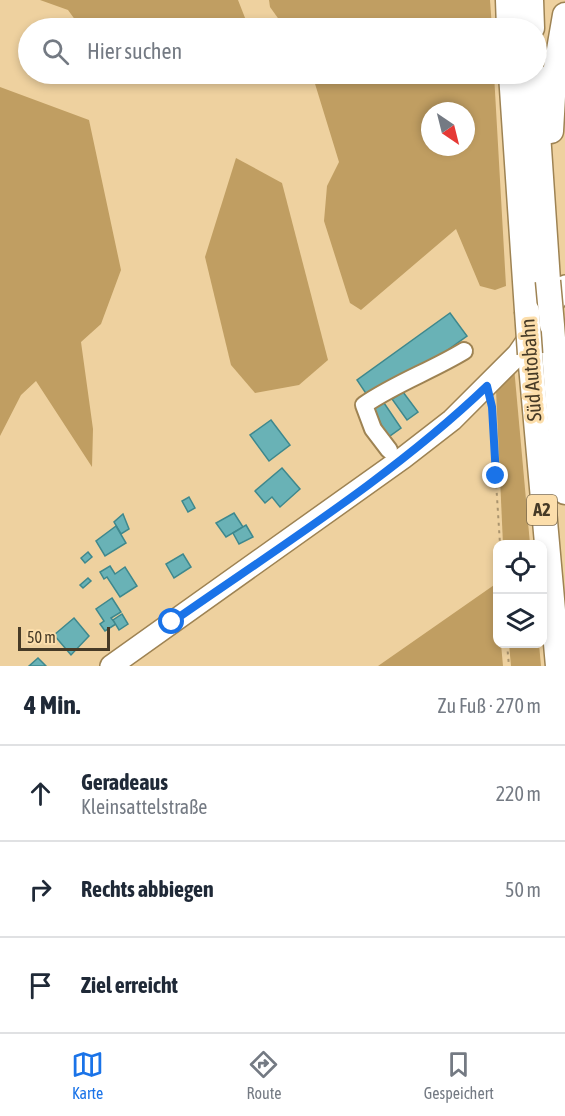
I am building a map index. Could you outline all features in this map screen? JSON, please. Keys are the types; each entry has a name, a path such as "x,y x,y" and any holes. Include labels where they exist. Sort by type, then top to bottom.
{"highway":[{"path":"508,0 509,18"},
{"path":"531,0 532,18"},
{"path":"542,192 550,152 554,79 565,15"},
{"name":"Süd Autobahn","path":"512,84 526,311 558,666"},
{"name":"Süd Autobahn","path":"535,84 542,192 557,283 552,325 565,492"}],"main road":[{"path":"111,666 403,458 452,420 518,354 557,283"}],"lane":[{"path":"389,450 373,429 364,405 389,388 430,372 464,351"}],"path":[{"path":"487,386 492,407 500,540"},
{"path":"507,648 509,666"}],"shaded area":[{"path":"40,0 238,0 245,18 74,18 68,10"},
{"path":"269,0 490,0 491,18 278,18 270,7"},
{"path":"315,84 495,84 506,286 495,290 480,286 456,229 361,310 350,303 324,221 327,186 339,162"},
{"path":"0,87 89,120 121,270 101,324 81,342 93,429 92,467 36,381 21,395 0,436"},
{"path":"236,158 282,183 328,360 299,385 255,393 231,365 205,257"},
{"path":"514,367 530,540 503,540 496,390"},
{"path":"493,586 493,648 501,648 503,666 378,666"},
{"path":"509,648 539,648 541,666 511,666"}],"building":[{"path":"450,313 467,336 413,375 409,370 369,398 357,380"},
{"path":"403,392 418,412 407,420 392,399"},
{"path":"382,400 401,428 387,438 373,406"},
{"path":"271,420 290,445 269,461 250,435"},
{"path":"282,468 300,489 280,507 272,497 265,503 255,491"},
{"path":"189,497 195,508 188,512 182,501"},
{"path":"234,513 243,527 226,537 216,523"},
{"path":"123,514 129,529 121,534 114,522"},
{"path":"246,525 253,537 239,544 233,533"},
{"path":"116,526 126,543 105,556 96,541"},
{"path":"88,552 92,557 85,563 81,558"},
{"path":"183,554 191,567 174,578 166,564"},
{"path":"110,566 115,574 125,567 137,586 120,597 107,577 104,579 100,572"},
{"path":"88,578 91,581 83,588 80,585"},
{"path":"112,598 121,612 111,618 116,624 105,631 100,624 104,621 96,609"},
{"path":"122,614 128,624 119,630 113,620"},
{"path":"74,618 89,636 71,655 54,635"},
{"path":"38,658 46,666 29,666"}],"route":[{"path":"172,622 403,458 452,420 487,386 492,407 496,476"}]}
